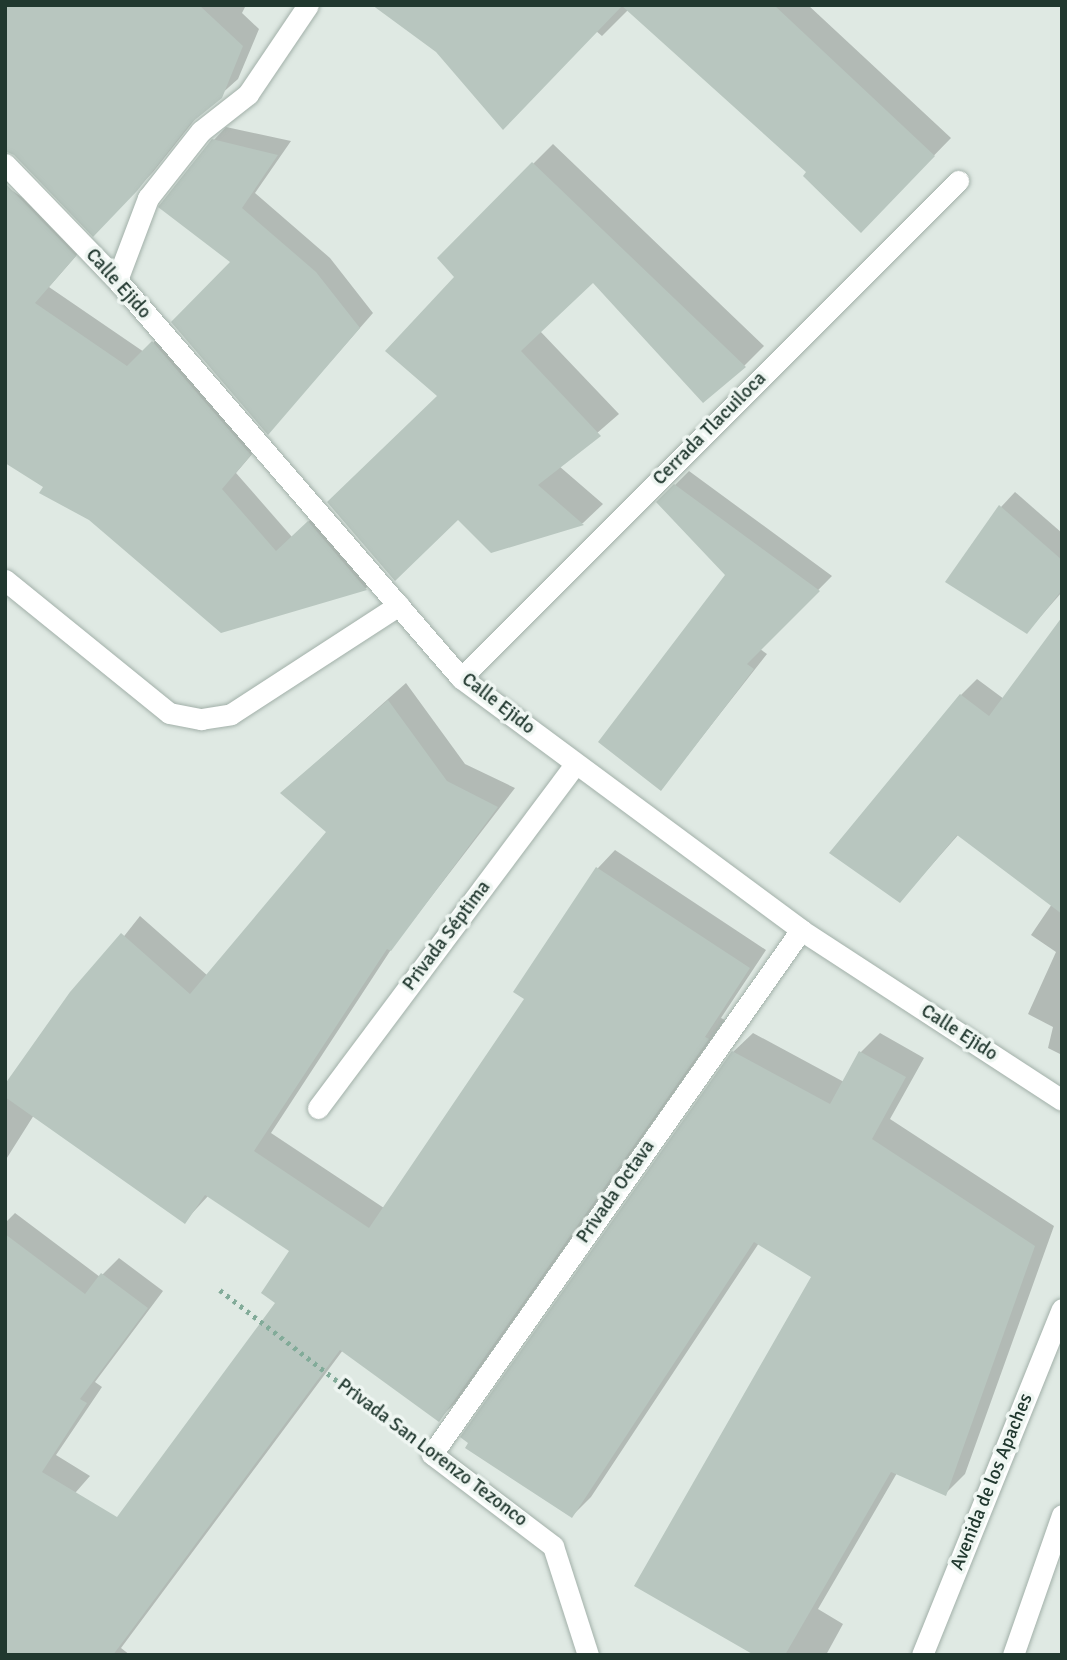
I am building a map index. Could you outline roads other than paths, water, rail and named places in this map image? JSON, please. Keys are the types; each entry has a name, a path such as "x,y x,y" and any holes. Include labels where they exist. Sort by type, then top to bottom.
{"street":[{"path":"117,280 148,198 201,131 248,94 308,5"},
{"name":"Calle Ejido","path":"5,164 117,280 461,677 801,930 1062,1100"},
{"name":"Cerrada Tlacuiloca","path":"461,677 958,181"},
{"path":"5,580 169,713 201,719 231,714 399,605"},
{"name":"Privada Séptima","path":"318,1108 575,764"},
{"name":"Privada Octava","path":"432,1454 801,930"},
{"name":"Avenida de los Apaches","path":"922,1655 1062,1309"},
{"name":"Privada San Lorenzo Tezonco","path":"432,1454 552,1546 588,1655"},
{"path":"1013,1655 1062,1515"}]}
